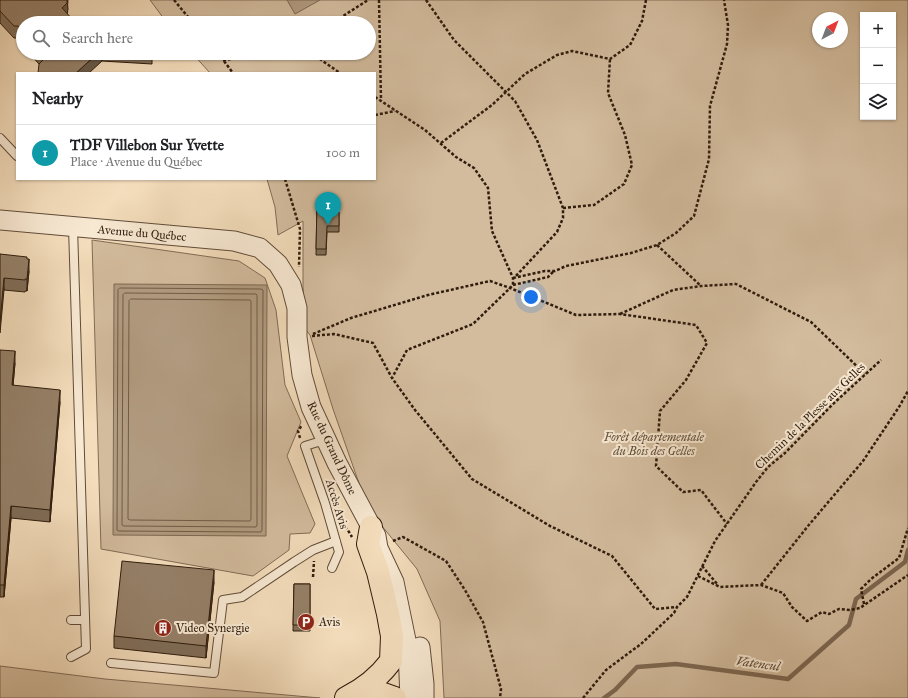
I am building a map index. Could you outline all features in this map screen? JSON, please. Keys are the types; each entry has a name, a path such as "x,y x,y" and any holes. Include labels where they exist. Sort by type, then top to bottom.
{"highway":[{"path":"355,693 376,678 391,661 392,636 388,614 378,572 368,544 377,536"},
{"path":"355,693 395,698"}],"street":[{"name":"Avenue du Québec","path":"0,220 234,241 260,248 278,264"},
{"name":"Rue du Grand Dôme","path":"278,264 291,285 297,308 297,337 302,375 311,407 327,443 406,593 420,646 424,698"},
{"name":"Rue du Grand Dôme","path":"377,536 378,548 394,582 408,650 410,698"}],"lane":[{"path":"0,138 16,155"},
{"path":"71,657 86,649 73,227"},
{"name":"Accès Avis","path":"327,443 318,442 305,446 325,503 339,552 332,568"},
{"path":"111,663 214,673 223,600 242,597 313,550 336,541"},
{"path":"71,620 85,620"}],"path":[{"path":"174,0 187,16"},
{"path":"343,16 368,0"},
{"path":"379,0 381,101"},
{"path":"392,378 407,350 473,324 510,288 513,284 514,278 557,232 563,218 563,208 537,140 515,101 507,91 454,40 426,0"},
{"path":"441,143 492,104 525,74 557,55 572,51 610,59 630,45 642,21 646,0"},
{"path":"513,284 548,277 555,271 566,266 632,253 657,245 676,233 694,216 709,159 710,106 727,44 728,25 724,0"},
{"path":"563,208 594,205 624,184 632,165 625,135 608,93 610,59"},
{"path":"223,60 232,72"},
{"path":"323,60 339,72"},
{"path":"376,98 425,130 456,157 474,168 488,188 492,231 514,278"},
{"path":"376,115 396,111"},
{"path":"285,180 300,228 299,270"},
{"path":"657,245 701,286"},
{"path":"514,278 545,271 555,271"},
{"path":"677,607 656,609 612,556 550,526 472,479 415,410 392,378 373,343 334,334 309,336 351,318 428,296 490,281 576,315 620,314 696,325 707,343 686,380 660,411 656,466 683,492 701,490 727,524"},
{"path":"620,314 673,290 701,286 736,284 811,322 865,374"},
{"name":"Chemin de la Plesse aux Gelles","path":"583,698 606,670 641,644 674,613 677,607 687,597 715,541 768,467 785,453 833,404 881,360"},
{"path":"761,585 863,461 908,391"},
{"path":"864,604 861,589 871,579 899,558 908,528"},
{"path":"377,536 403,537 446,561 465,590 483,622 501,689 500,698"},
{"path":"702,566 720,587"},
{"path":"698,576 720,587 761,585 783,594 792,607 807,621 822,612 829,614 839,609 850,610 860,608 908,575"}],"green space":[{"name":"Forêt départementale du Bois des Gelles","path":"150,0 908,0 908,698 444,698 440,621 417,569 368,509 333,409 310,335 306,330 303,287 303,221 278,235 275,207 267,180 376,180 376,72 209,72 198,60 376,60 376,16 162,16"},
{"path":"92,240 239,261 265,278 276,310 285,385 301,422 287,456 315,524 310,533 290,534 289,550 253,576 101,549"},
{"path":"0,666 105,679 320,698 0,698"}],"water":[{"path":"287,0 320,0 295,14"},
{"path":"114,284 267,285 266,536 113,535"}],"building":[{"path":"0,0 67,0 67,3 62,8 69,16 16,16 16,26 14,26 0,11"},
{"path":"43,60 90,60 77,72 38,72 39,64"},
{"path":"317,204 330,204 330,213 339,212 339,226 327,226 326,249 316,249"},
{"path":"0,254 27,257 27,259 29,259 27,279 4,278 0,321"},
{"path":"0,350 15,351 12,385 60,390 50,510 11,506 4,585 0,585"},
{"name":"Video Synergie","path":"122,561 214,570 206,646 114,636"},
{"path":"294,584 310,584 310,625 293,625"}],"waterway":[{"name":"Vatencul","path":"604,698 615,690 637,667 676,664 788,679 849,625 856,599 905,562 908,550"}],"place":[{"name":"TDF Villebon Sur Yvette","path":"328,225"},
{"name":"Avis","path":"306,622"},
{"name":"Video Synergie","path":"163,628"}]}
